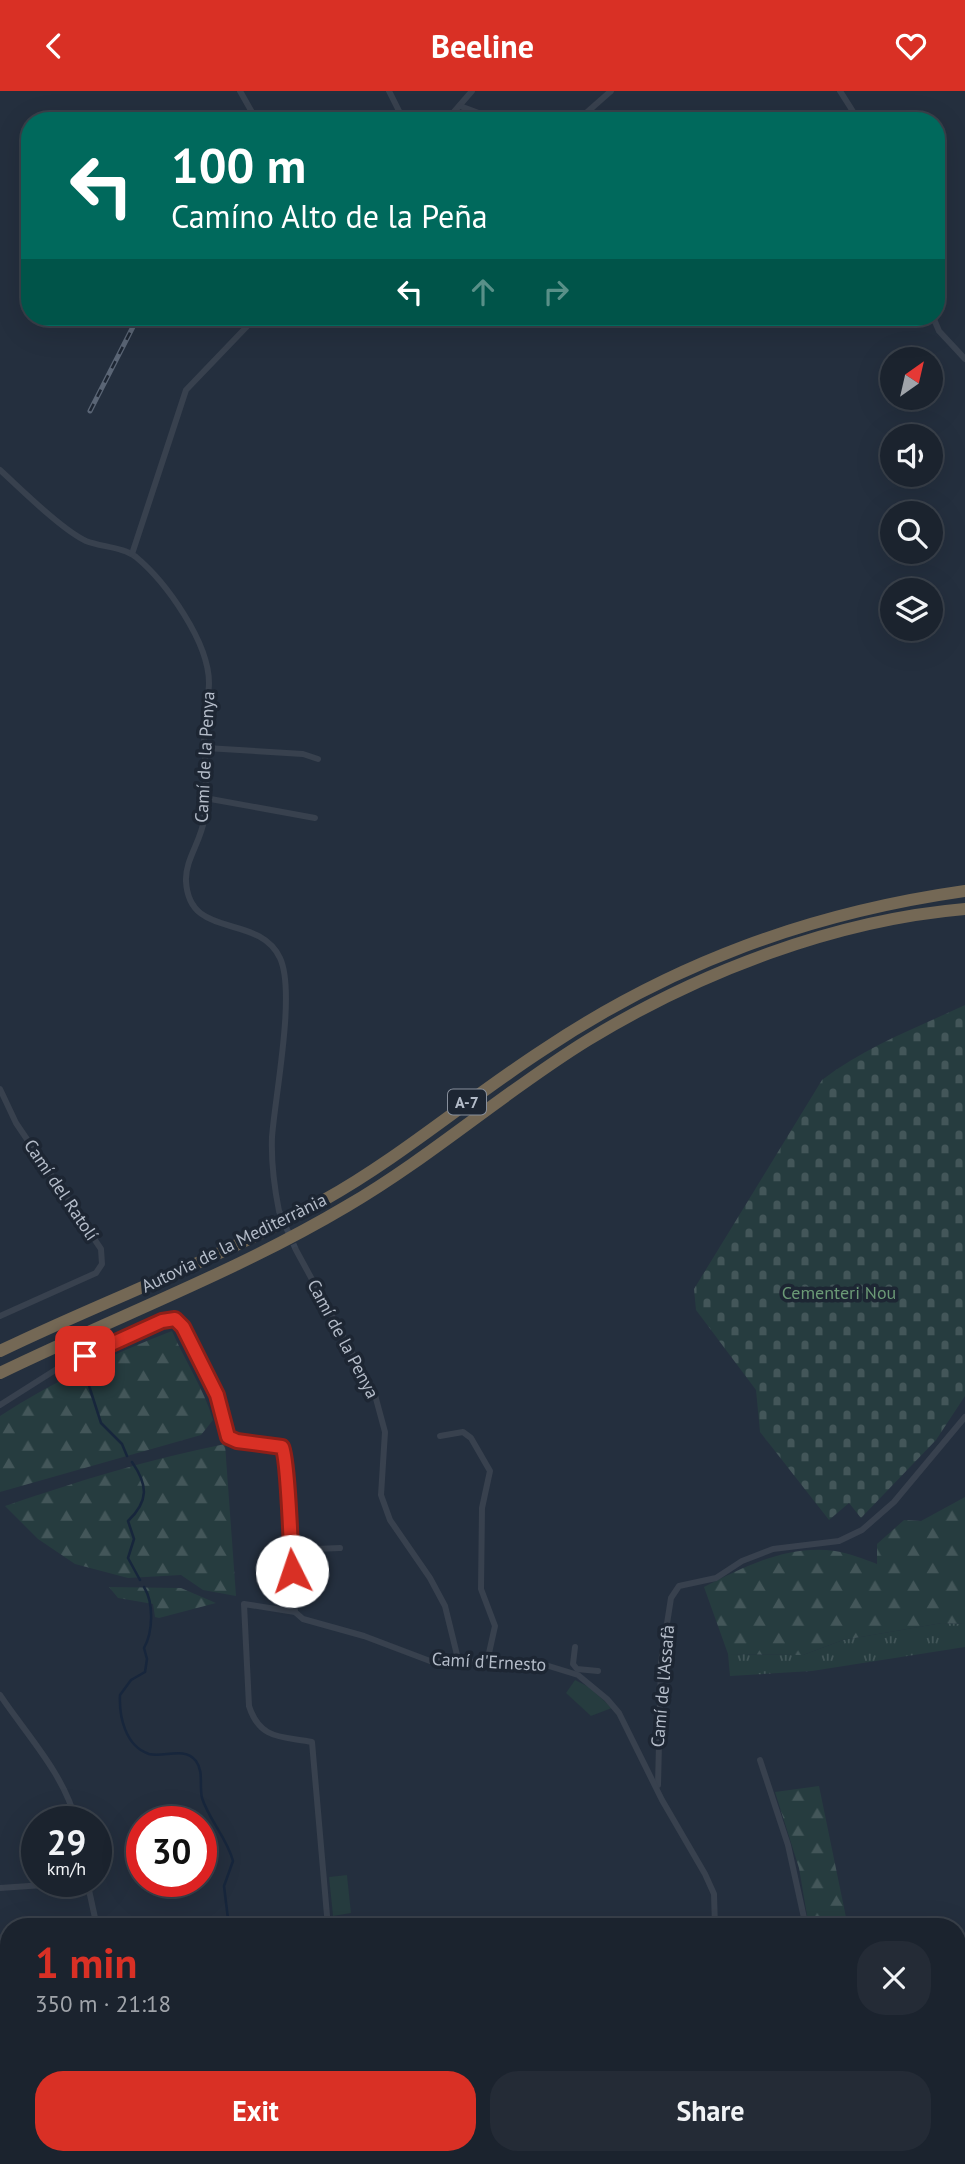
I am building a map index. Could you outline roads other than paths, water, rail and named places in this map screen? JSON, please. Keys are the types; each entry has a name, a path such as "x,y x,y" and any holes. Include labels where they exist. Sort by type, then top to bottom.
{"highway":[{"name":"Autovia de la Mediterrània","path":"0,1351 186,1269 303,1211 379,1165 542,1050 632,996 700,963 801,925 876,905 965,891"},
{"name":"Autovia de la Mediterrània","path":"0,1373 193,1285 313,1226 405,1168 589,1039 640,1012 758,959 821,937 905,918 965,909"}],"street":[{"path":"240,91 252,112"},
{"path":"389,91 400,112"},
{"path":"454,112 472,91"},
{"path":"587,112 611,91"},
{"path":"840,91 853,112"},
{"path":"460,106 476,112"},
{"path":"132,554 186,390 246,326"},
{"path":"937,326 965,359"},
{"name":"Camí de la Penya","path":"0,470 85,540 132,554 168,591 187,621 207,666 209,683 204,720 204,822 186,878 194,909 207,919 251,930 266,938 281,959 286,989 272,1138 272,1176 279,1211"},
{"path":"206,748 303,754 318,759"},
{"path":"205,798 315,818"},
{"name":"Camí del Ratolí","path":"0,1089 16,1123 101,1249 102,1264 89,1277 0,1316"},
{"name":"Camí de la Penya","path":"296,1250 375,1395 385,1432 382,1495 390,1520 430,1578 445,1606 459,1663"},
{"path":"0,1405 60,1367 162,1321 175,1319 183,1327 217,1395 228,1437 237,1441 282,1447 287,1455 285,1475 295,1612"},
{"name":"Camí de l'Assafà","path":"662,1800 656,1778 661,1661 671,1598 679,1587 716,1578 742,1562 773,1549 839,1541 862,1529 894,1502 965,1417"},
{"path":"440,1436 463,1432 471,1438 490,1471 482,1508 481,1589 495,1626 487,1662"},
{"path":"291,1550 340,1548"},
{"name":"Camí d'Ernesto","path":"327,1918 312,1742 261,1730 249,1706 244,1604 295,1612 303,1619 364,1636 430,1661 538,1663 565,1669 594,1686 619,1713 662,1800 714,1894 715,1918"},
{"path":"575,1647 573,1664 577,1669"},
{"path":"565,1669 598,1671"},
{"path":"0,1695 36,1745 71,1806"},
{"path":"760,1761 792,1858 804,1918"},
{"path":"0,1888 21,1887"},
{"path":"90,1897 95,1918"}],"waterway":[{"path":"83,1367 101,1423 122,1444 127,1456"},
{"path":"132,1462 141,1478 144,1493 140,1507 128,1521 134,1539 128,1558 140,1580"},
{"path":"144,1587 151,1617 144,1648 147,1659 145,1672 131,1680 120,1695 122,1721 129,1737 141,1750 155,1755 186,1754 196,1761 201,1774 202,1798 233,1861 224,1886 228,1918"}],"tunnel":[{"path":"279,1211 296,1250"}],"railway":[{"path":"90,411 133,326"}],"park label":[{"name":"Cementeri Nou","path":"839,1293"}]}
